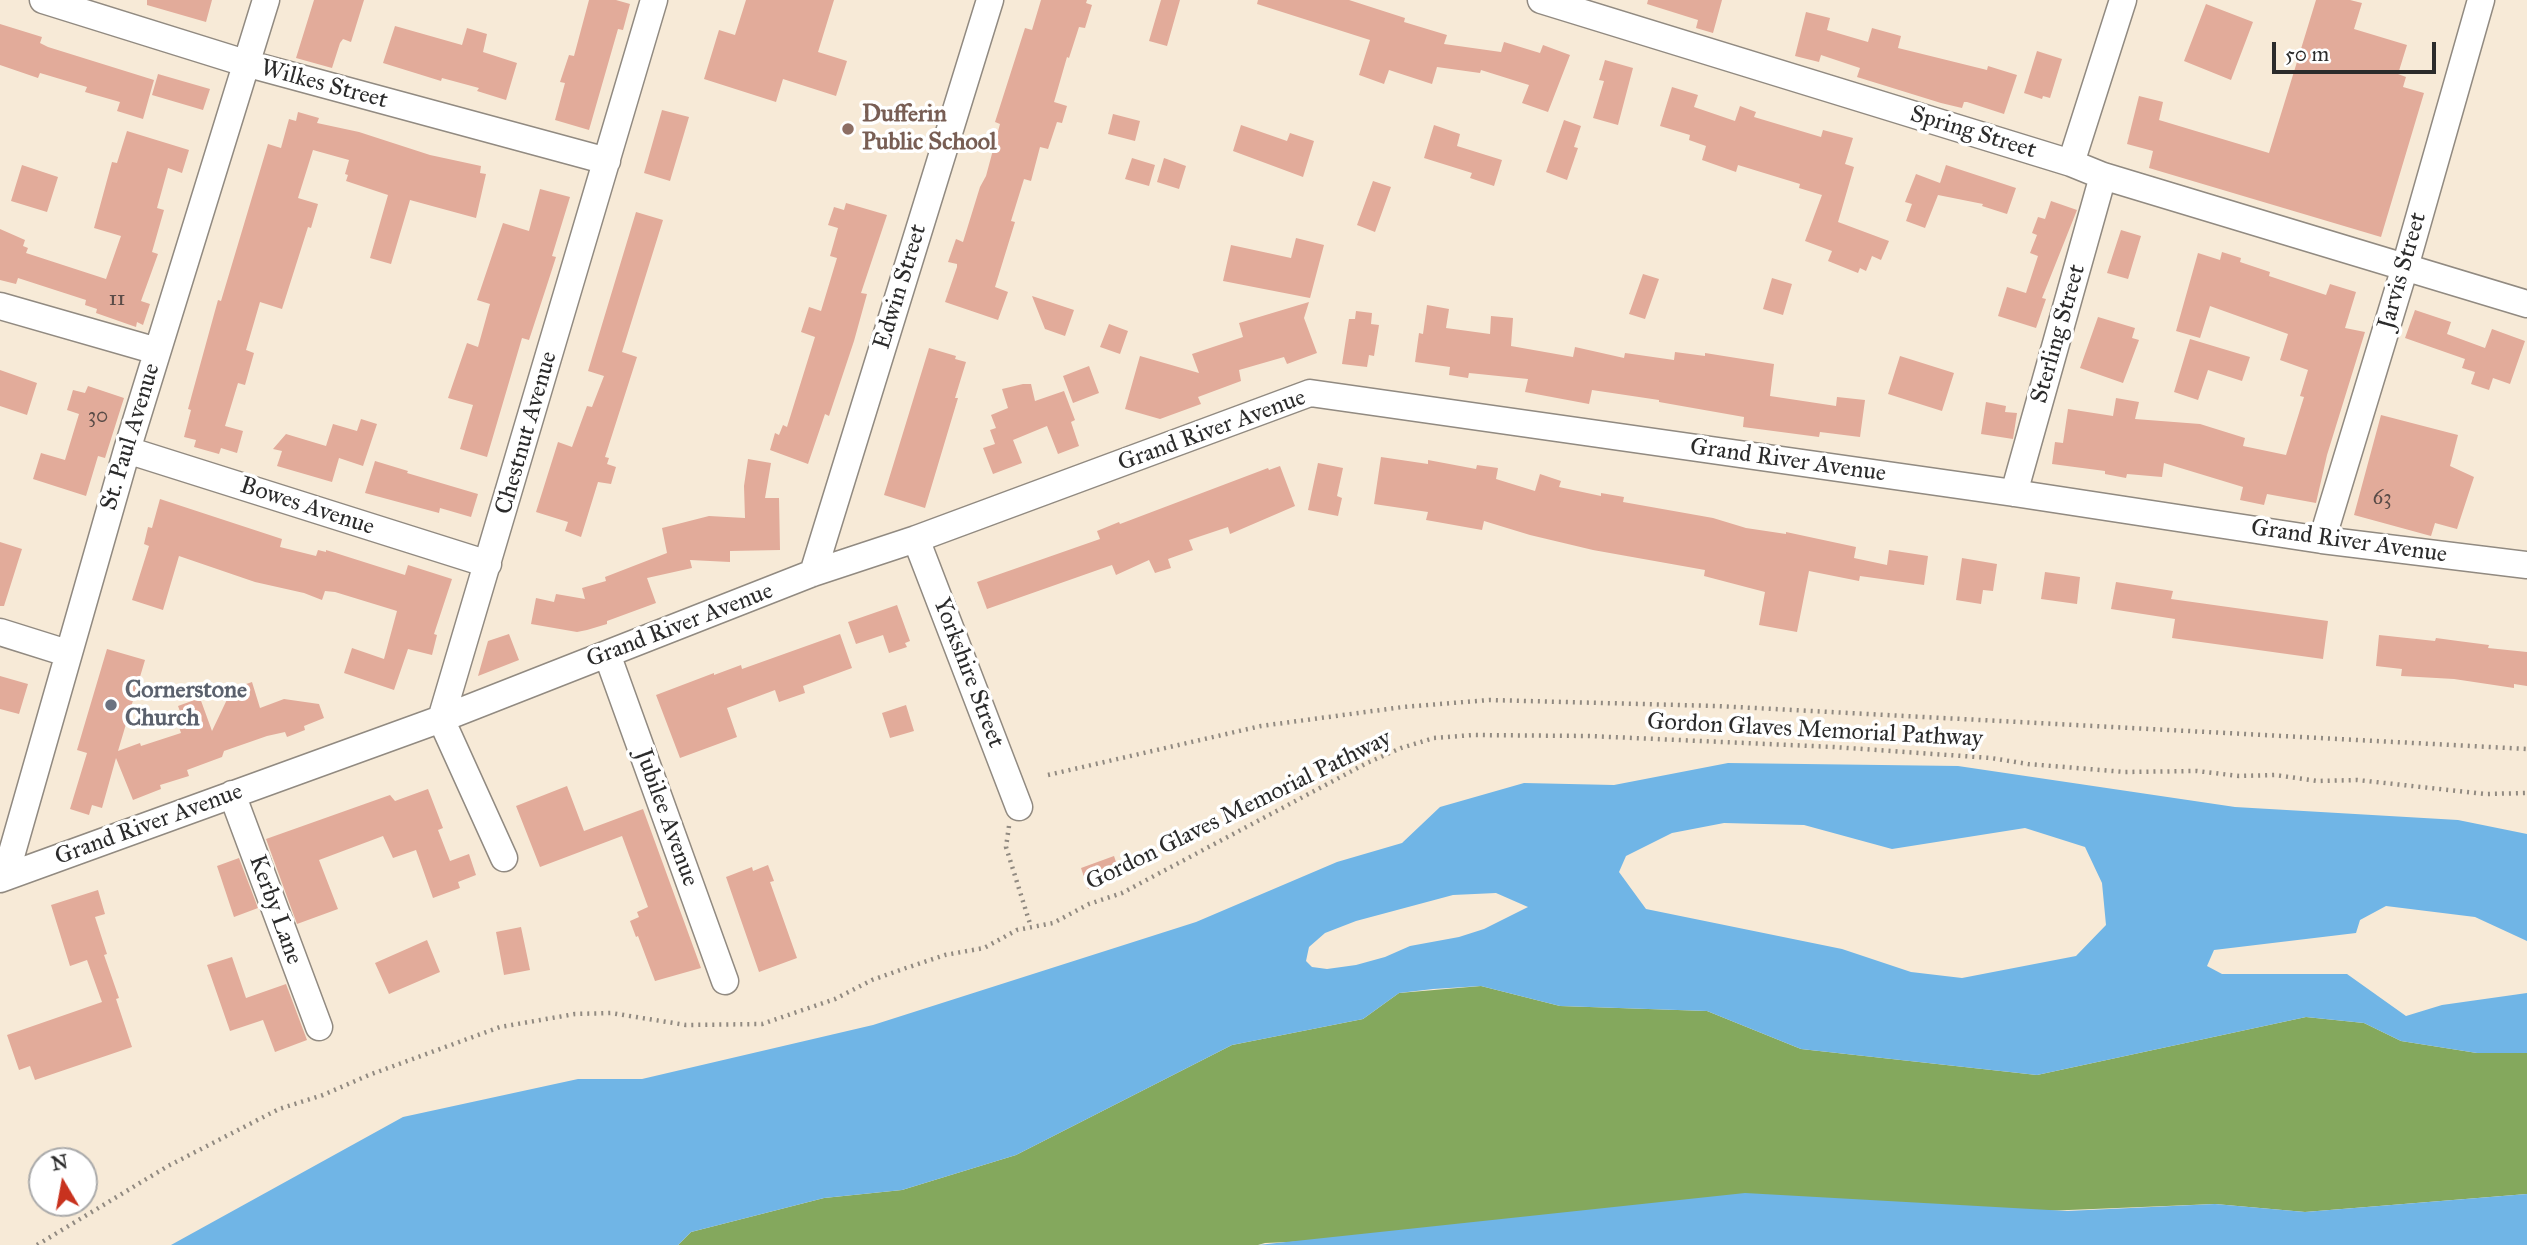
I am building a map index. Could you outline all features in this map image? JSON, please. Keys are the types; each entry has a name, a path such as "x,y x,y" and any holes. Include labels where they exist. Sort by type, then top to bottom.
{"street":[{"name":"Wilkes Street","path":"43,0 245,63 607,161"},
{"name":"St. Paul Avenue","path":"2,878 127,450 266,0"},
{"name":"Chestnut Avenue","path":"441,719 654,0"},
{"name":"Edwin Street","path":"813,573 990,0"},
{"name":"Spring Street","path":"1541,0 2071,163 2103,176 2527,304"},
{"path":"2071,163 2123,0"},
{"name":"Jarvis Street","path":"2322,540 2405,267 2481,0"},
{"name":"Sterling Street","path":"2014,493 2103,176"},
{"path":"0,306 157,352"},
{"name":"Grand River Avenue","path":"2,878 441,719 813,573 916,539 1310,393 2014,493 2322,540 2527,565"},
{"name":"Bowes Avenue","path":"127,450 488,564"},
{"name":"Yorkshire Street","path":"916,539 1018,807"},
{"path":"0,632 67,653"},
{"name":"Jubilee Avenue","path":"607,654 724,981"},
{"path":"441,719 504,858"},
{"name":"Kerby Lane","path":"232,794 319,1027"}],"path":[{"path":"1048,775 1261,726 1403,707 1489,700 1717,706 2527,749"},
{"name":"Gordon Glaves Memorial Pathway","path":"37,1245 167,1166 279,1109 323,1095 369,1075 500,1027 575,1014 611,1013 686,1025 762,1024 835,999 872,980 945,955 984,948 1017,930 1053,923 1089,904 1122,893 1367,764 1401,748 1434,738 1473,735 1588,736 1834,747 1991,758 2124,772 2197,771 2239,776 2275,775 2316,781 2357,780 2486,794 2527,793"},
{"path":"1018,807 1009,824 1006,847 1031,928"}],"green space":[{"path":"1481,986 1560,1006 1707,1011 1801,1049 2037,1075 2306,1017 2364,1023 2401,1041 2477,1053 2527,1053 2527,1194 2305,1212 2215,1204 1258,1245 678,1245 691,1232 824,1198 902,1190 1016,1155 1232,1045 1363,1019 1399,993"}],"water":[{"path":"1728,763 1958,766 2235,807 2458,820 2527,834 2527,941 2475,917 2386,906 2360,920 2356,933 2214,950 2207,966 2222,974 2347,974 2406,1016 2442,1005 2527,993 2527,1053 2477,1053 2401,1041 2364,1023 2306,1017 2037,1075 1801,1049 1707,1011 1560,1006 1481,986 1433,989 1399,993 1363,1019 1232,1045 1016,1155 902,1190 824,1198 691,1232 678,1245 171,1245 403,1117 578,1079 642,1079 873,1025 1196,922 1337,862 1402,843 1440,807 1524,783 1614,785","holes":["1724,823 1804,825 1892,849 2025,828 2085,847 2102,883 2106,925 2076,956 1962,978 1911,972 1842,949 1646,909 1619,872 1626,856 1672,833","1496,893 1528,907 1484,929 1459,937 1410,946 1356,965 1327,969 1312,967 1306,961 1309,947 1325,933 1356,921 1453,895"]},
{"path":"1745,1193 2067,1211 2215,1204 2305,1212 2527,1194 2527,1245 1258,1245"}],"building":[{"path":"147,0 212,0 206,22 147,5"},
{"path":"314,0 364,0 351,42 343,39 340,43 332,68 296,58"},
{"path":"589,0 616,0 630,4 623,30 618,29 589,130 555,120 565,83 560,82 569,55 574,56"},
{"path":"746,0 834,0 818,52 847,61 836,96 783,79 776,102 704,79 719,30 735,35"},
{"path":"1041,0 1087,0 1086,3 1092,5 1085,28 1079,27 1069,58 1067,57 1054,102 1067,106 1062,123 1057,122 1048,149 1040,147 1031,181 1024,179 1011,221 1015,222 995,287 1008,292 998,320 945,302 957,267 957,264 948,262 956,239 963,242 986,176 1000,124 995,122 1025,28 1032,30"},
{"path":"1161,0 1180,0 1167,46 1149,41"},
{"path":"1258,0 1349,0 1405,18 1404,22 1447,35 1444,44 1501,52 1504,42 1540,53 1543,45 1570,55 1548,112 1522,103 1529,85 1481,70 1480,73 1437,67 1432,84 1389,70 1384,84 1359,75 1370,40 1257,4"},
{"path":"1648,0 1722,0 1713,33 1696,28 1698,20 1647,4"},
{"path":"2316,0 2350,0 2362,3 2354,29 2407,45 2398,74 2406,77 2403,87 2424,93 2381,237 2149,168 2153,151 2127,144 2139,96 2163,102 2159,120 2269,153"},
{"path":"2206,4 2253,22 2231,80 2184,61"},
{"path":"1806,12 1830,18 1827,30 1868,42 1872,28 1901,36 1898,48 1987,70 1988,66 2017,75 2004,114 1967,102 1964,102 1962,108 1941,103 1857,77 1860,68 1821,55 1819,62 1795,56"},
{"path":"0,24 42,37 40,43 48,47 154,80 143,119 117,111 120,102 85,92 87,87 40,73 38,78 0,65"},
{"path":"395,26 462,45 467,28 487,34 483,52 517,63 506,100 477,91 479,88 442,78 441,81 383,63"},
{"path":"2037,51 2062,59 2050,98 2043,96 2042,99 2024,93"},
{"path":"1605,60 1633,68 1618,125 1593,118 1604,81 1599,80"},
{"path":"158,74 210,89 203,110 152,95"},
{"path":"1672,87 1698,95 1694,107 1735,121 1740,106 1756,112 1754,117 1821,137 1823,130 1853,138 1845,164 1854,167 1838,222 1889,241 1881,260 1872,256 1866,271 1860,268 1858,273 1828,261 1832,251 1805,241 1822,195 1799,188 1800,184 1738,165 1736,172 1702,160 1706,146 1689,140 1690,135 1660,126"},
{"path":"662,110 689,117 670,181 644,173"},
{"path":"298,112 319,118 317,123 359,132 430,155 481,166 480,173 486,174 476,218 410,200 391,264 370,258 388,195 346,181 349,160 313,150 298,198 318,204 311,228 308,227 282,309 260,302 246,350 254,353 245,385 238,383 225,426 243,431 237,453 221,448 219,454 194,447 196,440 184,437 191,410 188,409 218,300 221,301 268,144 281,148 289,119 296,121"},
{"path":"1113,114 1140,121 1135,141 1108,134"},
{"path":"1564,120 1581,126 1574,147 1578,148 1567,180 1546,172"},
{"path":"1241,125 1287,141 1290,133 1314,141 1303,177 1233,151"},
{"path":"1434,125 1460,134 1457,146 1502,160 1494,186 1470,178 1472,173 1424,158"},
{"path":"127,131 189,150 182,173 168,168 157,208 164,210 152,252 158,254 141,301 150,304 143,325 137,322 136,327 96,313 97,309 85,305 86,300 18,278 16,284 0,280 0,229 25,240 23,246 28,248 26,253 106,279 121,236 94,228 112,162 117,163"},
{"path":"1132,158 1155,165 1149,186 1125,179"},
{"path":"1164,158 1186,166 1179,189 1157,182"},
{"path":"22,165 58,177 47,212 11,201"},
{"path":"1946,165 2016,188 2007,214 1982,206 1983,204 1938,195 1925,228 1906,221 1912,204 1905,202 1916,174 1940,183"},
{"path":"1373,181 1391,187 1375,232 1357,225"},
{"path":"540,189 570,197 552,256 556,257 529,340 522,338 487,457 460,449 473,405 448,398 467,343 478,347 490,304 477,300 503,223 529,231"},
{"path":"2051,201 2077,210 2042,298 2046,299 2036,328 1998,316 2007,287 2026,293 2038,256 2030,253 2037,235 2032,233 2038,217 2045,219"},
{"path":"846,203 887,215 861,293 867,294 854,341 829,416 825,414 808,464 770,450 775,433 779,435 783,425 787,427 815,337 801,332 809,307 821,311 837,258 830,256 838,228 828,225 834,207 844,210"},
{"path":"636,212 663,220 622,352 637,357 605,457 609,458 607,464 616,467 611,484 598,482 581,537 565,531 568,522 536,512 558,442 572,447 587,406 592,407 604,376 588,371"},
{"path":"2121,230 2141,236 2128,279 2107,273"},
{"path":"1296,238 1324,245 1310,298 1223,281 1231,245 1291,258"},
{"path":"2222,252 2241,258 2240,262 2270,272 2269,276 2326,295 2330,284 2356,292 2345,328 2365,332 2327,455 2316,503 2267,494 2264,505 2240,500 2243,487 2164,463 2162,477 2127,474 2126,478 2105,474 2105,471 2052,464 2055,442 2063,443 2068,409 2113,416 2116,398 2139,402 2135,419 2200,424 2245,438 2243,446 2286,455 2304,397 2300,396 2308,370 2280,360 2288,334 2210,306 2200,338 2176,331 2198,253 2220,260"},
{"path":"1643,274 1659,279 1645,319 1629,314"},
{"path":"1772,278 1792,284 1783,315 1763,309"},
{"path":"1032,296 1074,310 1065,336 1045,329"},
{"path":"1309,302 1304,318 1317,353 1287,364 1284,357 1239,370 1241,381 1198,397 1201,404 1160,419 1125,409 1140,356 1199,373 1192,354 1243,337 1239,323"},
{"path":"1427,305 1449,309 1446,328 1490,334 1491,316 1513,318 1511,346 1573,357 1575,347 1624,358 1625,353 1674,360 1675,352 1705,356 1705,353 1774,364 1770,396 1836,406 1837,397 1865,400 1860,437 1820,432 1819,437 1743,427 1744,417 1592,390 1589,404 1525,392 1528,379 1469,373 1468,378 1449,375 1450,367 1415,362"},
{"path":"2415,310 2451,322 2447,334 2485,348 2492,329 2525,341 2510,384 2493,378 2489,390 2471,384 2475,372 2462,368 2465,359 2405,338"},
{"path":"1356,311 1372,313 1371,324 1379,325 1374,356 1369,355 1367,367 1342,364 1349,319 1355,319"},
{"path":"2098,317 2135,328 2132,338 2139,340 2123,383 2080,368"},
{"path":"1109,324 1128,331 1120,354 1100,347"},
{"path":"2190,339 2250,357 2242,381 2208,370 2198,400 2174,392"},
{"path":"929,348 966,362 925,508 884,495"},
{"path":"1900,356 1954,373 1942,411 1888,394"},
{"path":"1089,366 1099,393 1073,403 1063,376"},
{"path":"0,370 37,383 27,415 0,406"},
{"path":"1031,384 1035,401 1064,391 1075,420 1071,422 1079,446 1058,454 1047,426 1013,440 1022,463 993,474 983,448 995,444 990,430 996,428 991,415 1008,408 1002,389"},
{"path":"88,386 124,398 105,458 98,456 86,496 33,479 41,453 65,460 79,414 67,410 73,390 85,393"},
{"path":"1986,402 2006,406 2005,412 2017,413 2013,439 1981,434"},
{"path":"2381,415 2458,435 2450,466 2474,477 2457,529 2435,523 2431,536 2354,515"},
{"path":"361,419 377,424 363,466 339,458 332,482 277,466 282,451 273,449 286,434 326,446 333,424 357,431"},
{"path":"1381,457 1428,464 1428,460 1476,469 1477,465 1498,468 1496,479 1535,491 1540,474 1561,481 1559,487 1601,496 1601,493 1624,497 1623,502 1713,518 1746,528 1786,532 1856,547 1854,558 1887,565 1889,550 1928,556 1924,585 1860,576 1859,581 1809,571 1797,632 1759,625 1765,592 1704,576 1705,570 1593,550 1484,521 1482,530 1426,520 1428,512 1374,504"},
{"path":"748,459 771,463 765,498 779,498 780,550 730,551 730,562 690,560 692,568 647,578 656,603 587,630 577,632 531,624 536,598 554,602 556,594 585,599 582,588 606,581 605,577 667,553 662,528 709,516 745,518 744,486"},
{"path":"375,461 478,494 471,517 440,508 439,513 365,493"},
{"path":"1318,463 1343,468 1337,496 1342,498 1338,516 1308,510"},
{"path":"1280,466 1295,506 1230,534 1228,527 1189,540 1193,550 1168,559 1171,568 1155,573 1149,560 1116,575 1112,565 987,609 977,582 1100,539 1097,531 1119,522 1120,524 1268,468 1269,470"},
{"path":"160,499 282,539 280,547 316,556 318,550 326,550 405,575 408,565 452,579 434,634 437,635 432,655 408,649 394,690 344,673 352,648 384,659 397,611 335,592 325,591 322,600 255,582 179,556 163,610 132,600 149,546 144,544 148,527 152,528"},
{"path":"0,542 22,549 4,606 0,606"},
{"path":"1962,558 1997,564 1993,591 1983,590 1981,604 1956,600"},
{"path":"2045,572 2080,577 2077,604 2041,599"},
{"path":"2116,582 2173,591 2171,599 2328,621 2323,659 2172,638 2175,619 2111,609"},
{"path":"897,605 910,641 905,643 907,647 889,653 883,635 856,644 848,622"},
{"path":"509,634 519,660 478,676 488,641"},
{"path":"840,634 852,668 803,686 805,693 779,702 775,690 727,708 737,737 680,758 656,695 714,673 741,665 742,669"},
{"path":"2379,635 2435,641 2436,638 2527,652 2527,686 2514,684 2514,688 2454,679 2401,676 2402,669 2376,666"},
{"path":"107,649 145,660 118,751 181,733 179,727 185,725 178,706 200,698 212,731 232,689 252,682 260,708 284,699 319,704 324,718 287,737 285,732 267,736 224,751 222,757 187,770 189,776 160,785 161,789 133,800 116,758 102,808 92,805 89,815 70,809 87,753 77,750"},
{"path":"0,676 28,684 19,714 0,709"},
{"path":"906,705 914,731 890,738 882,713"},
{"path":"567,786 584,831 643,809 701,968 655,981 630,921 639,917 637,912 648,907 622,836 540,867 516,806"},
{"path":"428,789 443,828 438,830 450,861 469,854 476,875 458,882 460,888 433,898 416,850 393,858 383,836 319,860 338,909 297,924 266,839 390,795 395,801"},
{"path":"1114,856 1121,877 1088,889 1081,868"},
{"path":"239,858 258,908 234,917 217,866"},
{"path":"768,865 774,881 770,882 797,958 759,972 726,877 752,867 753,871"},
{"path":"98,890 105,914 95,917 107,954 104,955 119,998 116,999 132,1047 35,1080 30,1066 19,1070 7,1035 102,1002 87,960 70,966 51,905"},
{"path":"521,927 530,970 504,975 496,932"},
{"path":"427,940 440,972 389,994 375,963"},
{"path":"232,957 246,998 286,984 307,1040 275,1052 263,1020 230,1031 207,965"}],"place":[{"name":"Dufferin Public School","path":"848,129"},
{"name":"Cornerstone Church","path":"111,705"}]}
